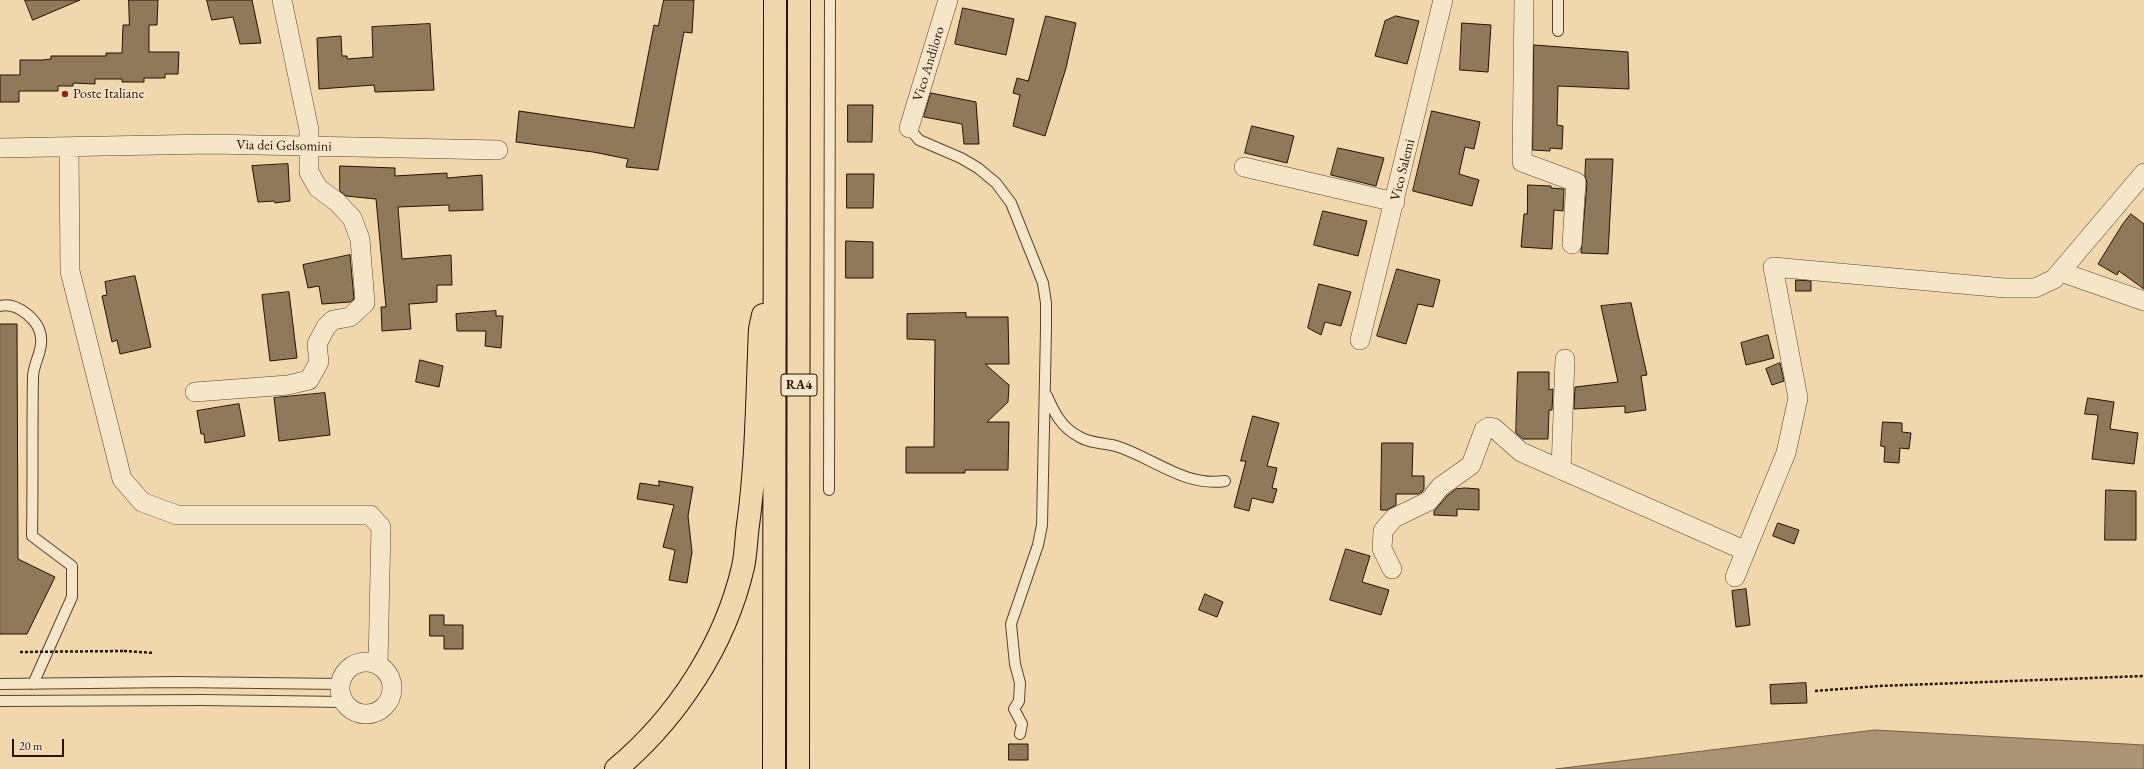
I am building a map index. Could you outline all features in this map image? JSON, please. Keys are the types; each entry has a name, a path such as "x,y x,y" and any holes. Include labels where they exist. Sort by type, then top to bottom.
{"highway":[{"name":"RA4","path":"774,769 775,0"},
{"name":"RA4","path":"798,769 799,0"},
{"path":"616,769 637,752 671,713 700,672 730,609 743,567 754,483 760,329 775,263"}],"street":[{"path":"195,392 288,385 308,380 319,362 317,344 326,327 333,320 350,317 365,303 360,239 352,218 337,202 318,188 312,180 308,163 310,147 309,130 282,0"},
{"name":"Vico Andiloro","path":"909,128 948,0"},
{"name":"Vico Salemi","path":"1360,340 1395,202 1443,0"},
{"path":"1524,0 1522,162 1576,182 1572,244"},
{"name":"Via dei Gelsomini","path":"0,148 210,144 498,150"},
{"path":"70,147 70,271 122,478 142,502 176,515 370,515 381,527 378,665"},
{"path":"1244,167 1395,202"},
{"path":"1735,577 1786,453 1798,398 1773,267 2005,288 2035,288 2054,279 2061,272 2144,173"},
{"path":"2061,272 2144,301"},
{"path":"1561,470 1565,359"},
{"path":"1392,569 1382,549 1383,531 1394,518 1429,501 1440,487 1471,465 1484,430 1489,427 1494,428 1521,452 1746,551"},
{"path":"369,662 378,665 386,671 390,678 392,695 388,703 382,709 366,714 357,712 342,693 345,673 351,667 360,663 369,662"}],"lane":[{"path":"829,490 830,0"},
{"path":"1558,0 1558,31"},
{"path":"909,128 919,140 961,158 978,168 996,183 1011,204 1043,283 1046,309 1042,525 1038,544 1011,624 1015,664 1020,683 1019,701 1014,709 1022,724 1020,734"},
{"path":"0,306 6,305 22,310 35,323 42,338 33,374 32,536 72,566 72,597 33,684"},
{"path":"1045,392 1056,417 1078,437 1117,447 1187,478 1209,483 1225,481"},
{"path":"0,684 178,682 342,693"},
{"path":"0,701 202,700 342,693"}],"path":[{"path":"20,652 154,652"},
{"path":"1814,691 1880,686 2144,676"}],"shaded area":[{"path":"1875,730 2144,745 2144,769 1556,769"}],"building":[{"path":"25,0 80,0 33,20"},
{"path":"129,0 158,0 157,25 149,25 149,52 179,52 178,74 165,74 165,78 144,78 144,82 122,82 122,79 95,79 95,84 73,83 73,86 58,86 58,91 19,91 19,102 0,102 0,75 20,75 20,60 51,59 51,56 106,56 106,53 122,53 123,25 129,25"},
{"path":"207,0 252,0 261,43 240,44 233,17 212,20"},
{"path":"664,0 694,0 692,33 684,32 658,170 626,167 628,159 593,152 516,142 519,111 634,128 654,25 658,26"},
{"path":"963,8 1014,19 1006,55 955,44"},
{"path":"1046,16 1076,23 1066,68 1045,136 1013,126 1020,95 1013,93 1017,78 1028,81"},
{"path":"1396,16 1419,21 1407,64 1375,56 1385,21"},
{"path":"1462,23 1491,25 1488,72 1460,70"},
{"path":"430,24 434,90 375,92 374,85 319,89 317,38 341,36 342,56 347,56 347,59 373,57 372,27"},
{"path":"1534,45 1628,52 1629,89 1558,86 1557,125 1563,126 1562,149 1550,148 1550,151 1533,150"},
{"path":"931,93 976,102 979,144 964,144 962,124 924,117"},
{"path":"848,105 873,105 872,142 848,142"},
{"path":"1432,111 1480,122 1474,149 1465,147 1459,174 1479,180 1472,206 1413,191"},
{"path":"1252,126 1294,136 1287,163 1245,153"},
{"path":"1338,148 1384,158 1376,186 1331,175"},
{"path":"1586,159 1613,159 1608,254 1581,253 1587,183 1585,176"},
{"path":"288,164 290,201 275,203 274,201 258,202 252,166"},
{"path":"340,166 395,168 395,176 447,173 447,178 482,175 483,210 449,211 449,205 398,207 402,259 451,255 452,285 437,285 437,302 409,304 411,329 382,331 381,307 386,307 376,199 346,196 340,191"},
{"path":"847,174 874,174 873,208 847,208"},
{"path":"1528,185 1551,186 1551,188 1564,189 1563,211 1554,210 1552,249 1521,247 1524,214 1527,214"},
{"path":"1323,211 1367,221 1358,256 1314,245"},
{"path":"2131,214 2144,224 2144,289 2119,271 2117,275 2098,264 2122,225"},
{"path":"846,241 873,242 873,278 846,278"},
{"path":"350,255 354,299 350,302 322,304 319,286 308,288 303,265"},
{"path":"1397,269 1440,280 1433,307 1418,304 1406,344 1377,336"},
{"path":"135,276 151,347 120,354 117,340 112,342 102,296 107,295 105,282"},
{"path":"1796,280 1811,281 1811,291 1796,291"},
{"path":"1319,284 1351,292 1341,326 1325,322 1321,335 1308,328"},
{"path":"289,292 297,358 270,361 262,295"},
{"path":"1631,303 1647,375 1641,376 1646,410 1625,413 1625,406 1574,409 1575,387 1618,382 1601,306"},
{"path":"496,311 496,316 503,316 501,348 485,346 486,331 457,331 456,314"},
{"path":"966,313 966,317 1008,317 1009,364 985,364 1009,385 1008,402 987,422 1009,422 1008,470 965,470 965,473 906,473 906,447 934,447 935,340 907,339 907,314"},
{"path":"0,324 17,324 18,559 55,577 27,634 0,634"},
{"path":"1768,335 1774,358 1746,365 1741,343"},
{"path":"420,360 443,366 439,387 416,382"},
{"path":"1780,363 1784,381 1772,385 1766,369"},
{"path":"1518,372 1549,372 1549,390 1553,389 1552,410 1549,410 1548,439 1523,439 1516,433"},
{"path":"325,393 330,435 279,441 274,398"},
{"path":"2088,398 2114,402 2110,429 2138,433 2134,464 2092,459 2098,415 2085,414"},
{"path":"239,404 245,436 205,443 204,434 201,434 197,411"},
{"path":"1253,416 1279,423 1267,466 1277,468 1272,488 1277,489 1273,503 1252,498 1249,511 1234,507 1246,461 1241,461"},
{"path":"1883,422 1902,423 1902,432 1911,433 1909,449 1900,448 1899,463 1884,462 1885,447 1881,446"},
{"path":"1382,443 1413,443 1412,476 1424,476 1424,489 1422,492 1418,494 1396,494 1396,505 1387,510 1381,510"},
{"path":"659,481 693,487 688,516 692,552 687,583 669,580 675,550 663,547 674,505 637,499 640,483 659,486"},
{"path":"1456,489 1479,489 1479,510 1457,509 1457,516 1434,515 1434,511 1448,495"},
{"path":"2106,490 2136,491 2136,540 2105,540"},
{"path":"1778,523 1799,530 1794,544 1773,536"},
{"path":"1346,549 1370,556 1362,582 1389,590 1381,615 1330,600"},
{"path":"1746,589 1750,625 1736,627 1732,591"},
{"path":"1205,594 1223,602 1217,617 1199,610"},
{"path":"430,615 444,615 444,625 463,625 463,649 444,649 444,636 430,636"},
{"path":"1806,683 1807,703 1771,704 1770,685"},
{"path":"1009,744 1028,744 1028,760 1009,760"}],"place":[{"name":"Poste Italiane","path":"65,94"}]}
